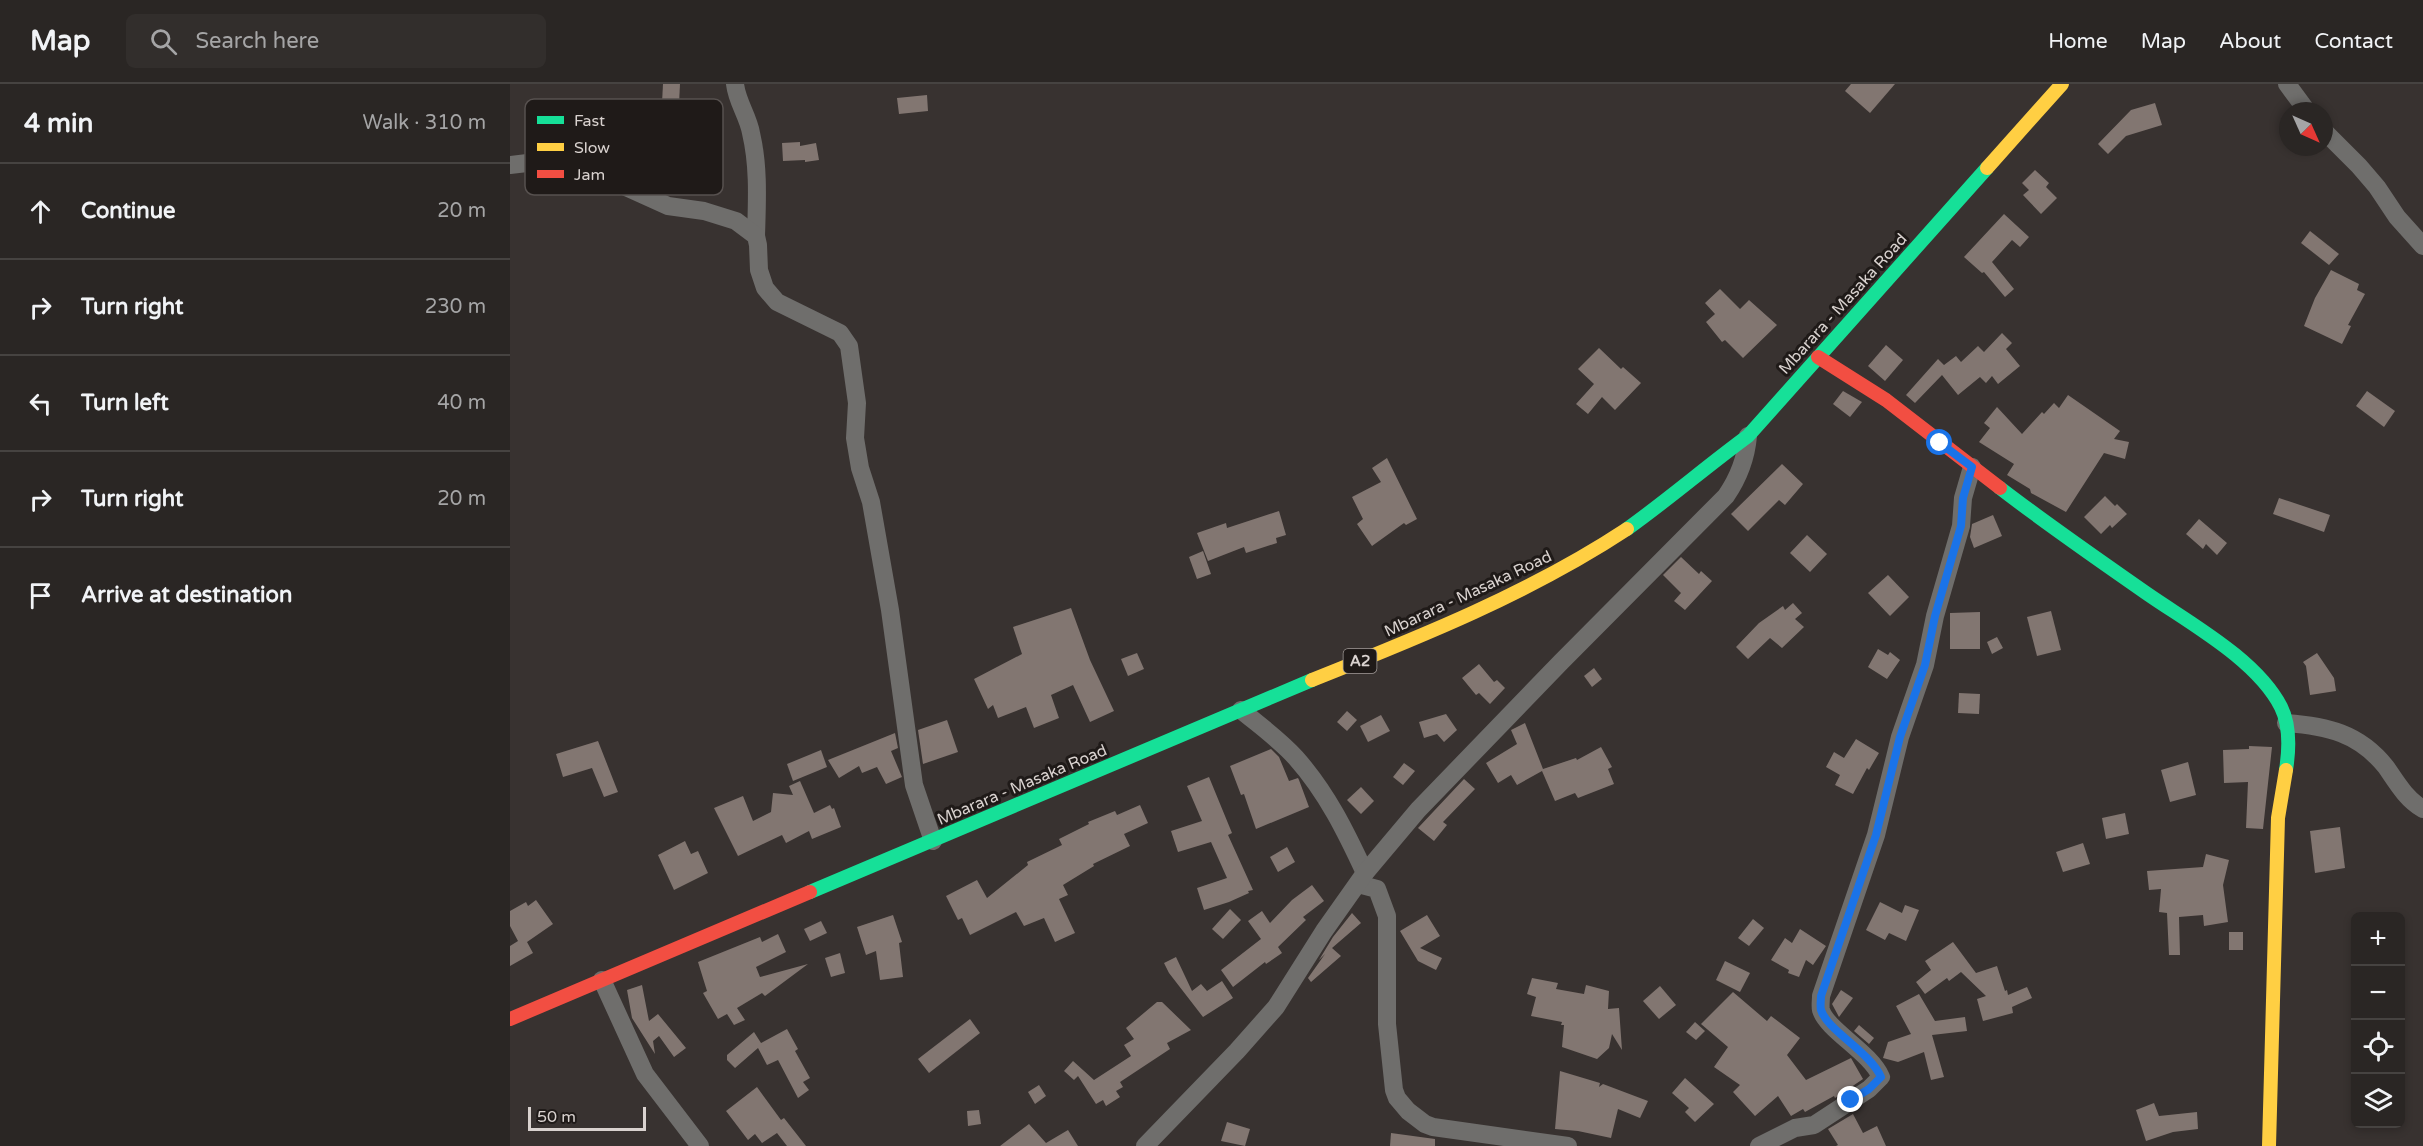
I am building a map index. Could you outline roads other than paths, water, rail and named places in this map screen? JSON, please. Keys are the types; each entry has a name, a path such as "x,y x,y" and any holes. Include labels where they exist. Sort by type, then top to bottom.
{"main road":[{"name":"Mbarara - Masaka Road","path":"510,1019 1240,710 1419,637 1571,564 1669,499 1748,436 2062,84"},
{"path":"1818,357 1886,400 2047,524 2240,659 2268,688 2281,707 2286,723 2287,762 2278,818 2269,1146"}],"street":[{"path":"735,84 736,94 751,131 758,172 756,236 759,270 765,288 777,302 840,333 849,346 857,403 855,438 860,468 871,502 890,610 915,785 933,841"},
{"path":"2287,84 2300,102"},
{"path":"2333,140 2359,166 2397,217 2423,246"},
{"path":"510,165 525,163"},
{"path":"642,195 668,206 704,211 736,221 756,236"},
{"path":"1145,1146 1276,1007 1361,878 1418,810 1561,662 1717,506 1740,473 1747,453 1748,436"},
{"path":"1759,1146 1795,1128 1814,1125 1869,1089 1881,1077 1868,1058 1841,1034 1822,1012 1821,996 1876,835 1900,737 1925,665 1933,626 1961,526 1963,498 1972,467"},
{"path":"1240,710 1295,757 1318,787 1334,809 1361,878 1377,889 1387,916 1387,1024 1394,1090 1402,1104 1416,1118 1434,1127 1568,1146"},
{"path":"2286,723 2326,728 2342,733 2372,751 2406,796 2423,809"},
{"path":"602,980 645,1074 700,1146"}]}
